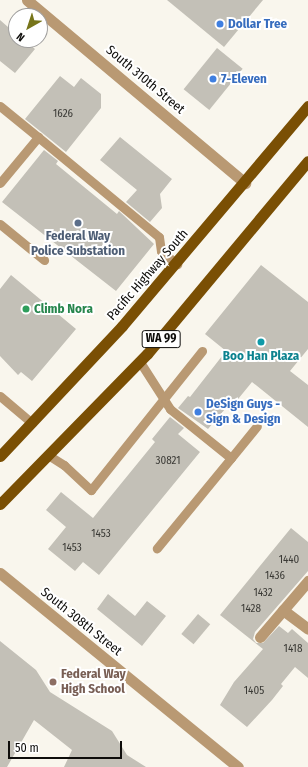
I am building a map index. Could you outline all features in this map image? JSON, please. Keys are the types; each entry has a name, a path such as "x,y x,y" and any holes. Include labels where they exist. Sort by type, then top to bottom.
{"main road":[{"name":"Pacific Highway South","path":"0,456 177,264 308,106"},
{"name":"WA 99","path":"0,504 140,362 188,308 308,161"}],"street":[{"name":"South 310th Street","path":"27,0 245,183"},
{"name":"South 308th Street","path":"0,574 238,767"},
{"path":"260,638 308,581"},
{"path":"283,610 308,629"}],"lane":[{"path":"0,106 159,236 161,251 177,264"},
{"path":"0,183 38,137"},
{"path":"0,224 44,260"},
{"path":"48,455 64,465 91,490 202,352"},
{"path":"140,362 170,409 230,458"},
{"path":"0,396 32,423"},
{"path":"157,548 257,426"}],"building":[{"name":"Dollar Tree","path":"167,0 263,0 224,47"},
{"path":"0,20 8,27 8,48 35,49 15,73 0,61"},
{"name":"7-Eleven","path":"217,48 243,69 209,110 184,89"},
{"path":"60,76 74,87 81,78 101,94 101,108 66,152 25,119"},
{"path":"120,137 172,179 160,194 162,208 150,222 126,202 137,190 100,160"},
{"name":"Federal Way Police Substation","path":"44,150 58,161 56,164 117,214 119,211 154,244 116,291 2,202"},
{"name":"Boo Han Plaza","path":"261,265 308,302 308,349 290,371 308,385 308,427 252,382 234,404 231,402 208,429 178,408 188,396 190,397 226,351 205,334"},
{"name":"Climb Nora","path":"11,275 76,329 32,381 21,372 18,375 0,356 0,289"},
{"path":"170,417 184,428 178,434 200,452 99,575 83,562 75,571 48,549 66,527 46,510 61,492 93,518 155,442 152,439"},
{"path":"291,528 308,542 308,571 255,632 253,639 256,643 263,643 279,626 288,633 292,629 308,643 308,678 295,667 281,684 283,686 272,700 247,727 220,705 234,682 263,649 220,615"},
{"path":"108,594 135,616 147,601 166,616 142,646 97,609"},
{"path":"198,614 210,624 194,644 181,634"},
{"path":"0,641 36,670 50,692 112,731 127,755 146,767 64,767 72,750 34,720 7,767 0,767"}],"place":[{"name":"Dollar Tree","path":"220,24"},
{"name":"7-Eleven","path":"213,79"},
{"name":"Federal Way Police Substation","path":"78,223"},
{"name":"Climb Nora","path":"26,309"},
{"name":"Boo Han Plaza","path":"261,342"},
{"name":"DeSign Guys - Sign & Design","path":"198,412"},
{"name":"Federal Way High School","path":"53,682"}]}
